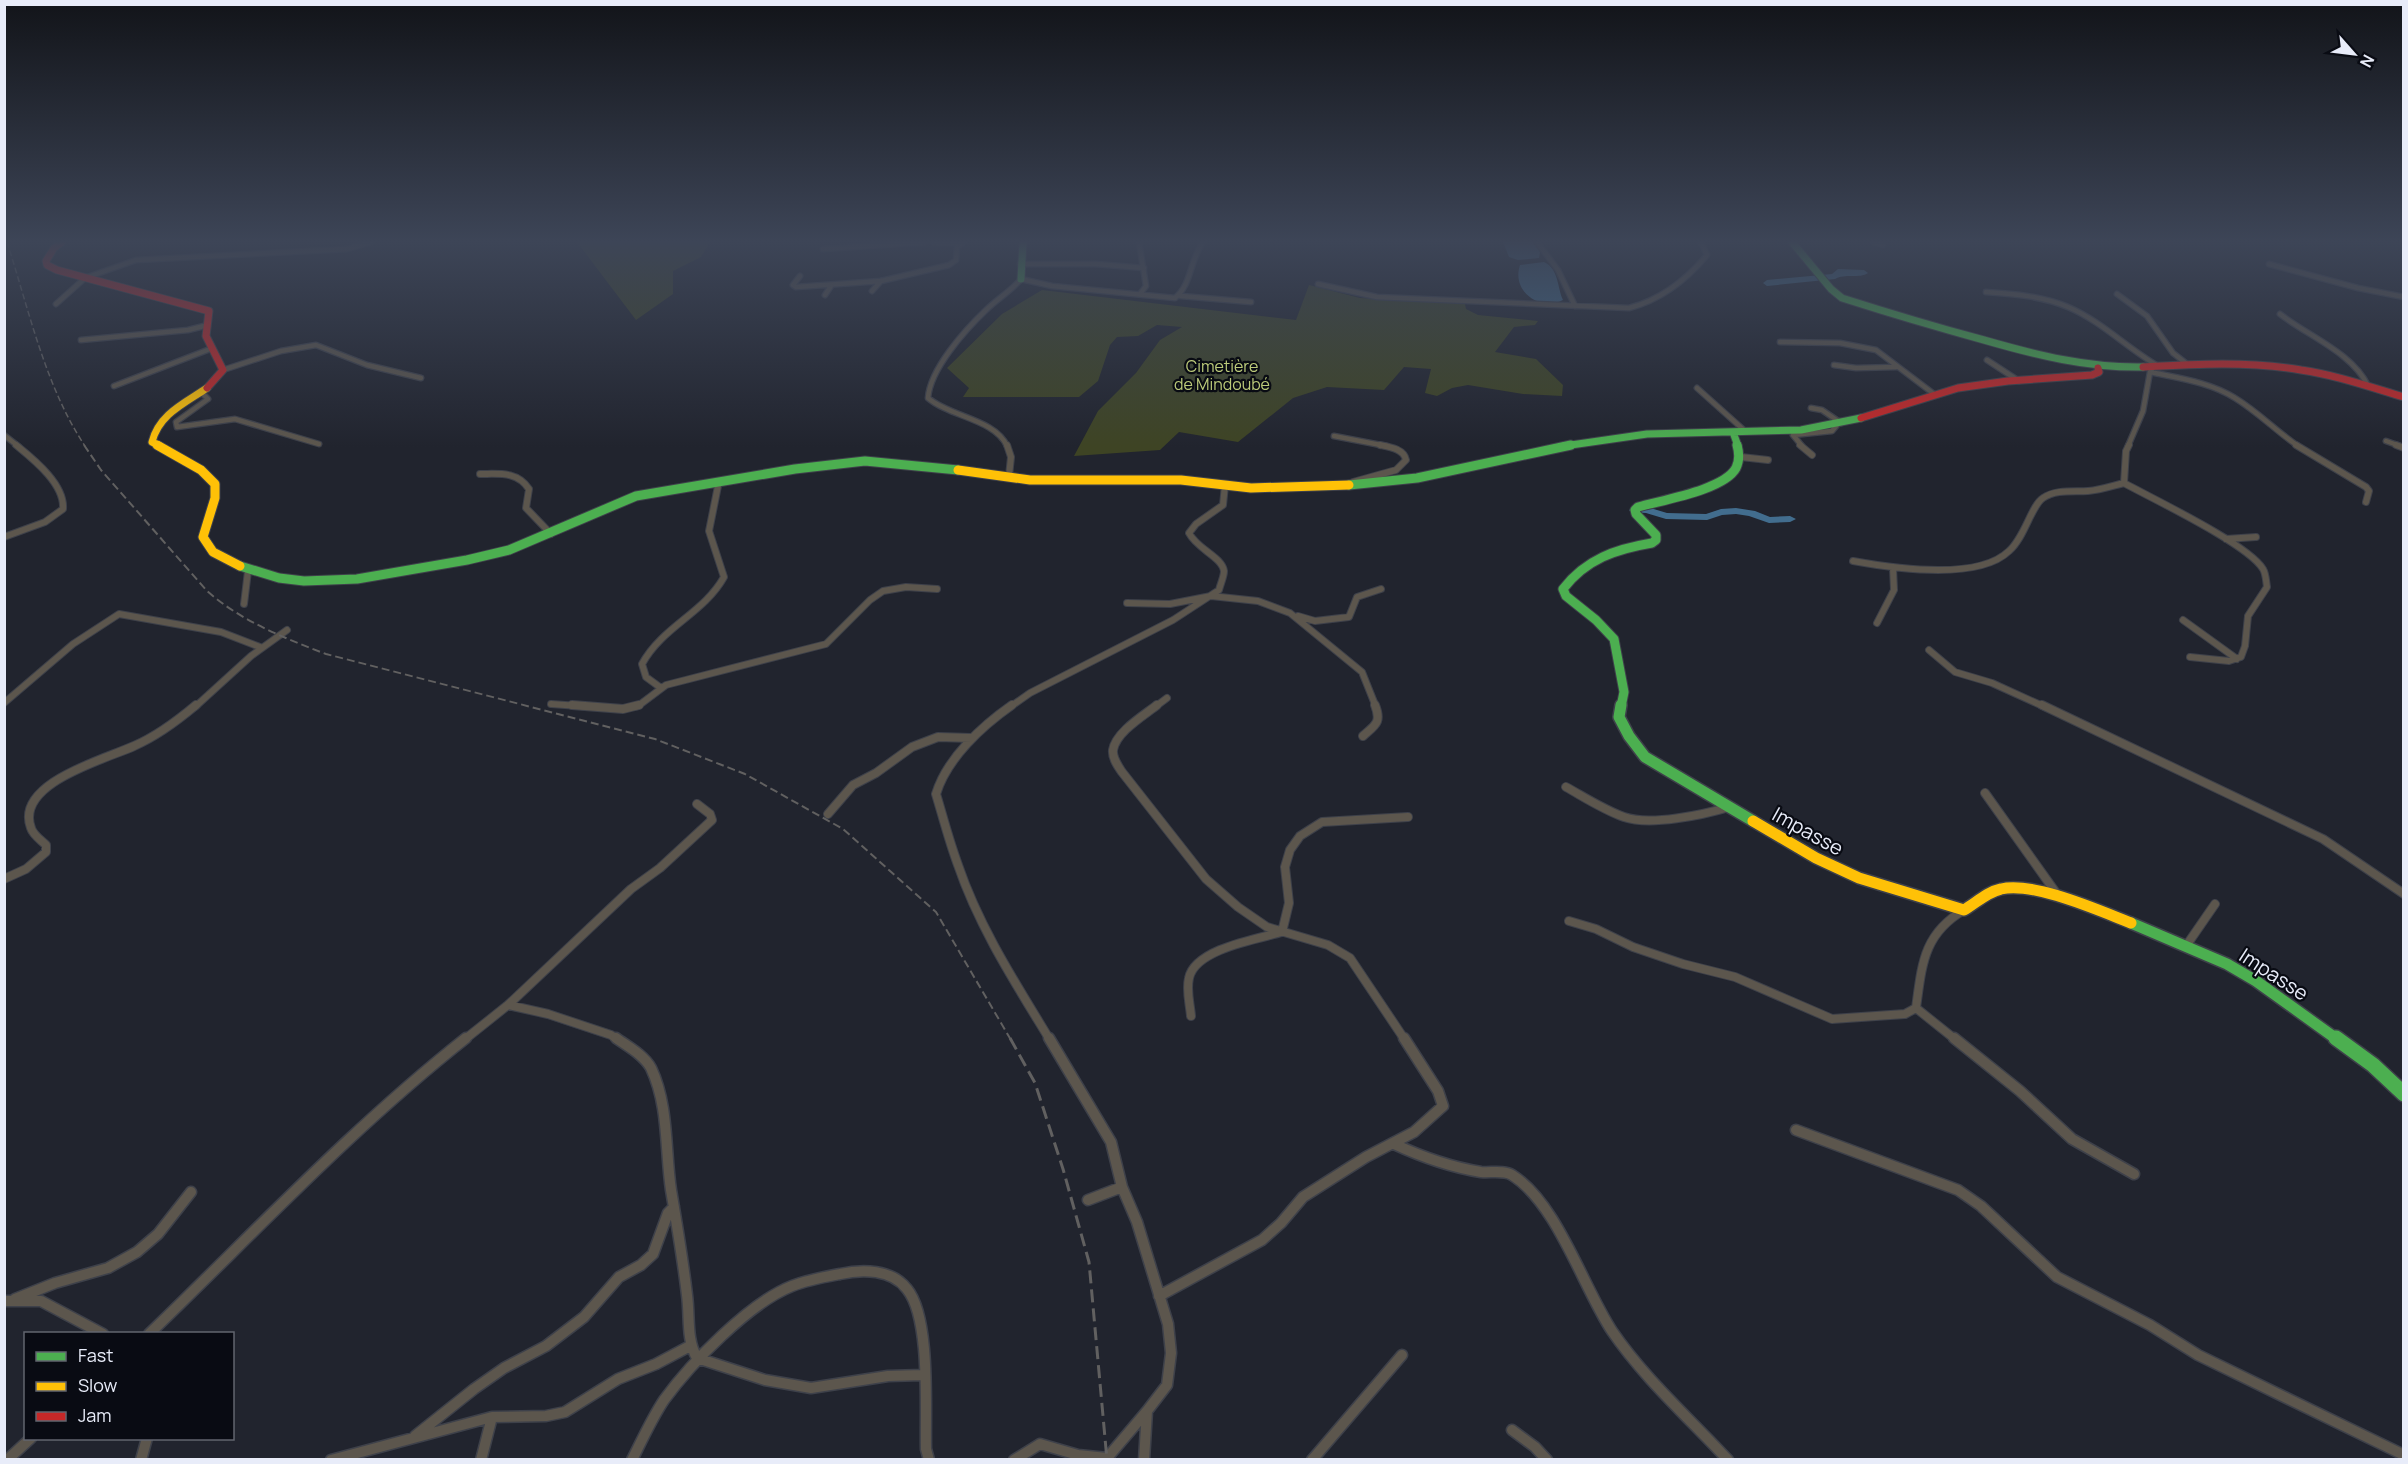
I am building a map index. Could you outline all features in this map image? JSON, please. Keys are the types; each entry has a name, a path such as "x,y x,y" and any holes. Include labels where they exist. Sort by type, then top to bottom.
{"street":[{"path":"208,310 204,326 210,349 223,370"},
{"path":"989,310 964,334 933,376 927,392 933,404 978,422 1003,439 1009,452 1011,466 1009,476"},
{"path":"1879,310 1923,325 2062,362 2098,368 2154,368 2187,364 2278,367 2322,374 2403,397"},
{"path":"2076,310 2140,355 2154,368 2233,396 2249,406 2296,445 2366,487 2368,491 2366,502"},
{"path":"2139,310 2147,316 2173,353 2187,364"},
{"path":"2280,314 2347,360 2366,378 2368,386"},
{"path":"81,340 188,330 204,326"},
{"path":"1780,342 1856,344 1876,350 1934,394"},
{"path":"421,378 367,364 322,345 286,350 223,370 202,393 159,423 152,431 152,442 161,450 193,466 214,480 216,490 203,537 209,550 248,571 306,581 334,582 495,555 551,534 623,500 719,481 865,461 1030,480 1190,480 1251,488 1376,483 1460,469 1528,453 1619,437 1805,430 1839,424 1934,394 2019,381 2092,375 2098,372 2098,368"},
{"path":"114,386 210,349"},
{"path":"1987,360 2019,381"},
{"path":"1834,365 1896,367"},
{"path":"2124,483 2126,451 2144,411 2154,368"},
{"path":"1697,388 1739,431 1741,457 1768,460"},
{"path":"202,393 208,399 176,422 177,428 235,419 319,444"},
{"path":"1811,408 1822,410 1839,424"},
{"path":"1812,455 1800,445 1793,435 1832,431 1839,424"},
{"path":"4,435 29,454 60,492 64,504 62,511 53,518 4,537"},
{"path":"1334,436 1353,442 1398,448 1405,455 1406,460 1396,470 1342,484"},
{"path":"2386,441 2403,448"},
{"name":"Impasse","path":"1741,457 1734,472 1716,485 1638,507 1635,510 1636,514 1656,535 1656,540 1652,543 1620,548 1602,554 1570,578 1563,589 1566,596 1596,620 1614,639 1623,692 1619,717 1637,748 1654,763 1816,858 1860,878 1964,910 2001,889 2009,888 2059,897 2094,908 2227,964 2256,981 2373,1065 2403,1094"},
{"path":"480,474 510,474 522,479 529,489 526,508 529,514 551,534"},
{"path":"662,688 646,676 642,664 648,651 666,631 712,597 724,577 709,531 719,481"},
{"path":"1853,561 1893,568 1953,567 1997,561 2016,544 2026,530 2038,504 2044,498 2058,493 2091,490 2124,483 2225,539 2256,560 2267,578 2265,592 2250,610 2244,631 2245,650 2237,659 2229,661 2190,657"},
{"path":"1014,1460 1037,1444 1050,1444 1080,1455 1107,1458 1167,1386 1171,1353 1168,1324 1137,1222 1122,1187 1112,1142 1011,975 986,928 958,866 936,794 939,784 971,738 1030,693 1173,620 1211,596 1222,586 1224,572 1214,557 1193,544 1189,532 1196,524 1223,505 1225,485"},
{"path":"2225,539 2256,537"},
{"path":"1877,623 1894,593 1896,583 1893,568"},
{"path":"244,604 248,571"},
{"path":"551,704 623,709 638,706 662,688 826,644 870,600 883,591 906,587 937,589"},
{"path":"1127,603 1170,604 1211,596 1258,601 1315,621 1345,618 1352,615 1357,597 1381,589"},
{"path":"1290,613 1362,672 1379,717 1377,723 1363,736"},
{"path":"4,703 73,644 119,614 221,632 260,646"},
{"path":"2183,620 2237,659"},
{"path":"4,879 26,869 46,852 46,845 30,830 28,823 30,808 35,798 44,789 77,770 110,758 162,732 225,681 260,646 286,630"},
{"path":"1929,650 1955,672 1992,683 2022,696 2323,839 2403,894"},
{"path":"1159,1296 1262,1240 1281,1223 1303,1197 1366,1157 1394,1144 1439,1112 1443,1106 1438,1091 1350,958 1328,945 1282,932 1253,918 1206,879 1117,763 1113,755 1113,748 1119,740 1167,698"},
{"path":"828,813 853,785 876,773 912,747 938,737 971,738"},
{"path":"1566,787 1624,817 1638,820 1701,816 1729,807"},
{"path":"1985,793 2059,897"},
{"path":"151,1332 306,1179 436,1062 508,1005 632,889 660,868 712,820 710,814 696,804"},
{"path":"1282,932 1289,900 1285,865 1289,852 1300,836 1312,825 1322,822 1408,817"},
{"path":"2186,946 2215,904"},
{"path":"1916,1008 1924,959 1935,933 1943,924 1964,910"},
{"path":"1569,921 1596,928 1634,947 1683,964 1735,976 1823,1016 1832,1018 1905,1014 1916,1008"},
{"path":"1191,1016 1189,980 1196,965 1219,951 1282,932"},
{"path":"508,1005 584,1025 611,1035 635,1051 650,1065 663,1106 674,1207 682,1248 689,1310 690,1346 697,1358 765,1380 811,1388 888,1376 922,1375"},
{"path":"1916,1008 2020,1091 2072,1139 2134,1174"},
{"path":"1797,1130 1958,1190 1981,1206 2056,1276 2150,1325 2198,1355 2403,1455"},
{"path":"1394,1144 1429,1160 1482,1172 1509,1173 1533,1189 1576,1261 1612,1330 1646,1372 1728,1460"},
{"path":"1088,1200 1122,1187"},
{"path":"10,1300 55,1282 108,1268 137,1251 158,1234 191,1192"},
{"path":"412,1438 474,1389 504,1368 546,1346 584,1317 619,1277 641,1265 653,1254 668,1214 674,1207"},
{"path":"632,1460 663,1402 697,1358 766,1300 790,1287 848,1272 876,1270 907,1288 918,1309 923,1340 922,1375 926,1449 929,1460"},
{"path":"10,1300 41,1301 99,1332"},
{"path":"331,1460 492,1417 546,1416 565,1412 618,1379 656,1364 690,1346"},
{"path":"1312,1460 1402,1355"},
{"path":"1144,1460 1147,1411"},
{"path":"481,1460 492,1417"},
{"path":"1512,1430 1535,1447 1547,1460"},
{"path":"7,1460 29,1440"},
{"path":"141,1460 146,1440"}],"green space":[{"path":"629,310 650,310 636,320"},
{"name":"Cimetière de Mindoubé","path":"1008,310 1214,310 1296,320 1300,310 1469,310 1478,315 1538,321 1535,325 1514,327 1495,352 1536,359 1563,385 1562,396 1523,394 1468,385 1452,388 1437,396 1425,393 1431,369 1404,367 1384,390 1327,387 1293,398 1238,442 1179,432 1160,450 1074,456 1098,411 1136,373 1160,340 1182,327 1157,325 1138,336 1117,337 1110,345 1098,381 1079,397 963,397 969,388 947,368"}],"waterway":[{"path":"1635,510 1647,510 1666,516 1707,517 1721,512 1736,511 1751,513 1769,520 1790,519"}],"railway":[{"path":"28,310 59,398 85,446"},
{"path":"84,445 101,470 207,591 220,602 264,628 326,654 655,739 745,774 843,829 936,912 1011,1040"},
{"path":"1010,1038 1035,1083 1063,1169 1089,1262 1107,1460"}],"traffic: fast":[{"path":"1881,310 1946,330 2059,359 2108,367 2143,367"},
{"path":"1349,485 1417,478 1617,437 1647,434 1801,430 1861,418"},
{"path":"1733,432 1739,458 1730,474 1712,485 1638,507 1635,510 1636,514 1656,535 1656,540 1602,556 1580,569 1563,589 1566,596 1596,620 1614,639 1624,692 1619,717 1629,736 1645,757 1753,821"},
{"path":"240,566 279,578 304,581 357,579 467,560 509,550 636,496 795,469 865,461 958,470"},
{"path":"2131,923 2227,964 2256,981 2373,1065 2404,1094"}],"traffic: slow":[{"path":"207,388 166,417 159,424 152,442 201,470 215,484 215,498 203,537 213,552 240,566"},
{"path":"958,470 1030,480 1181,480 1251,488 1349,485"},
{"path":"1753,821 1816,858 1859,878 1964,910 1996,891 2013,888 2066,899 2131,923"}],"traffic: jam":[{"path":"206,310 209,311 206,336 223,370 207,388"},
{"path":"2143,367 2211,364 2279,367 2323,374 2404,397"},
{"path":"1861,418 1958,388 2008,381 2092,375 2099,372 2098,368"}]}
